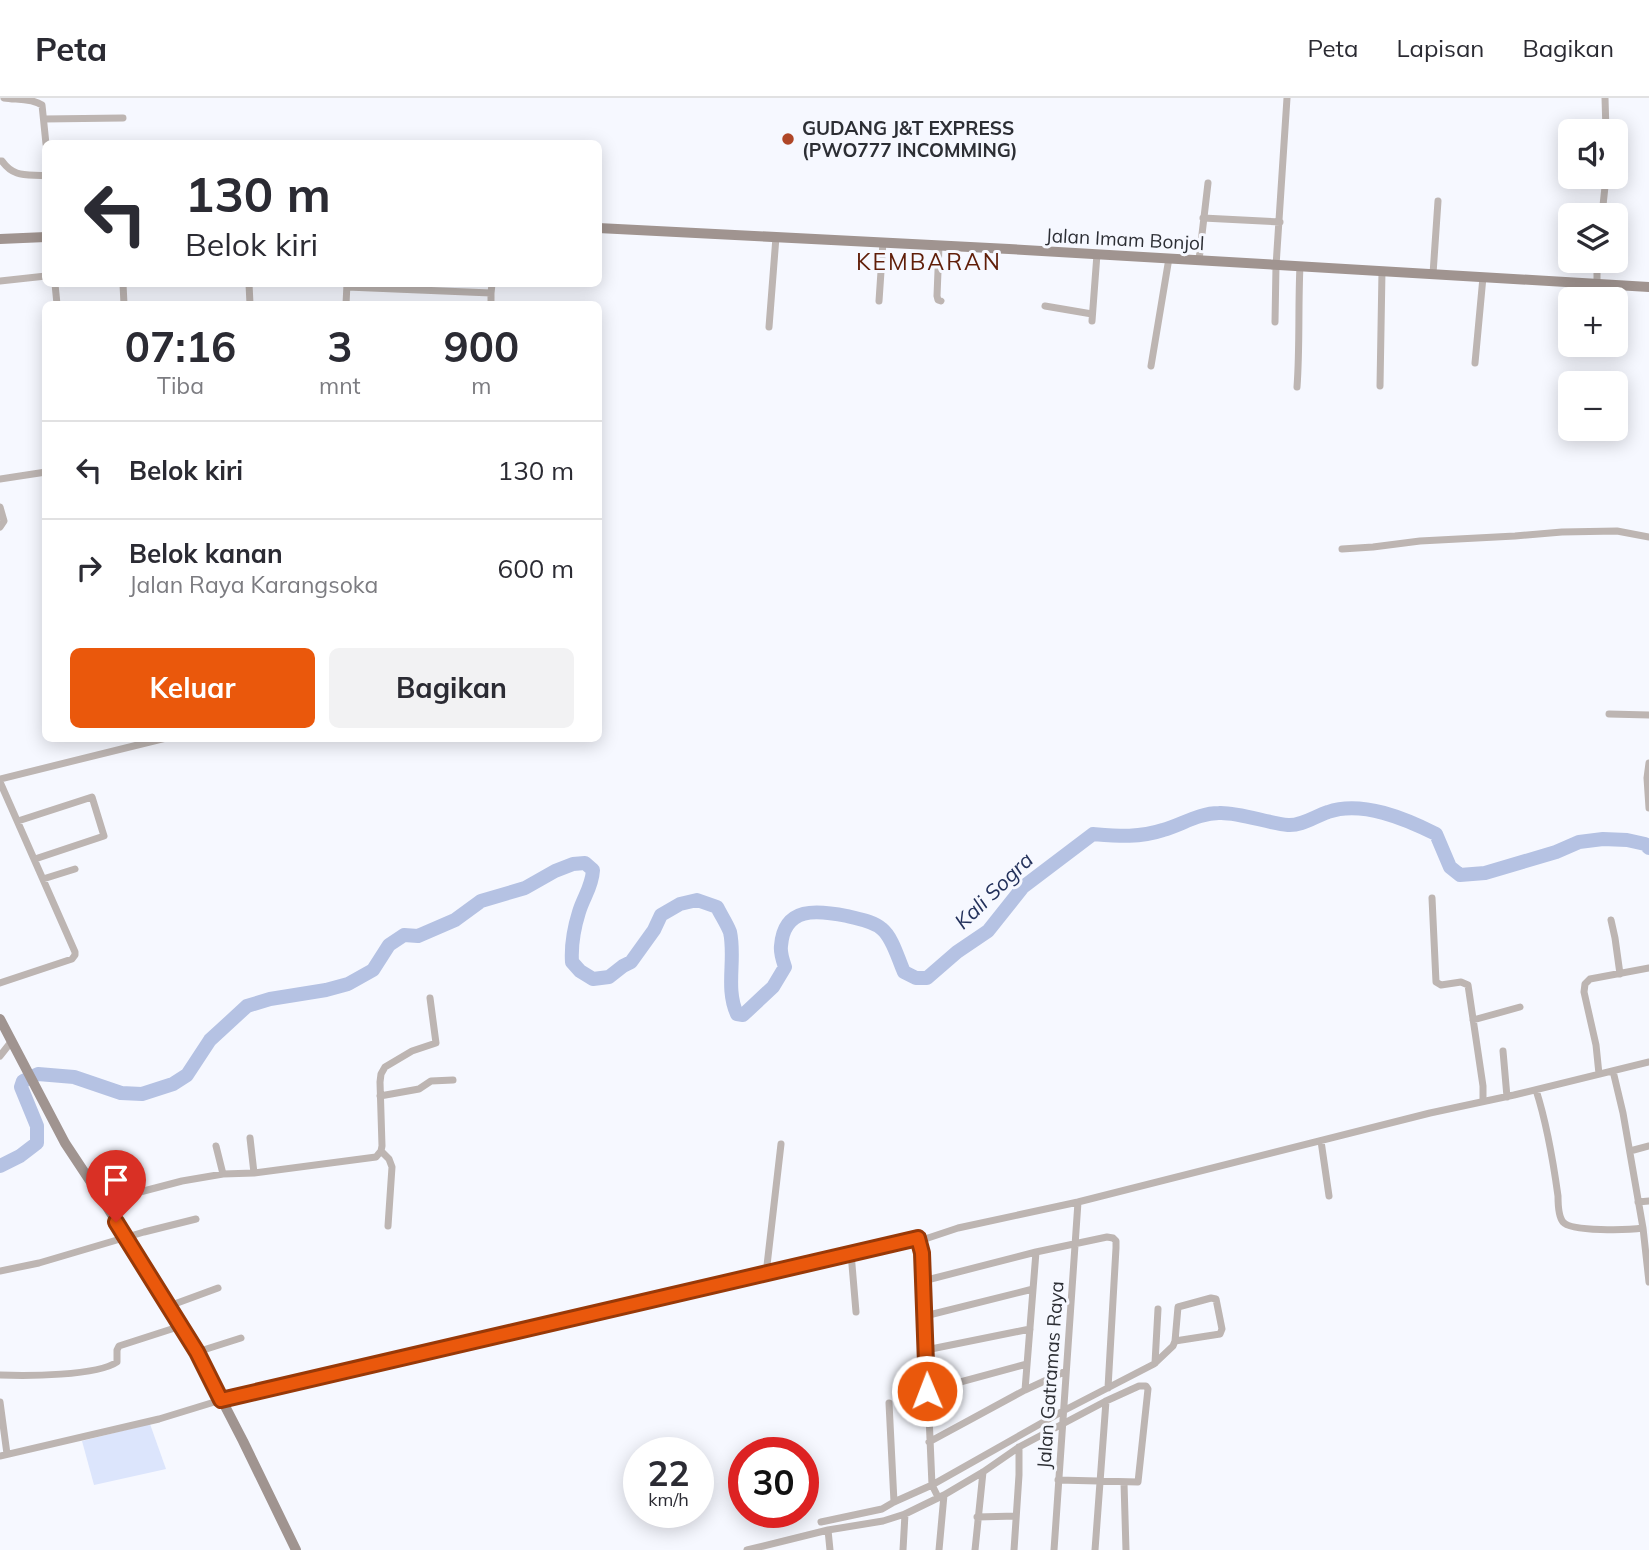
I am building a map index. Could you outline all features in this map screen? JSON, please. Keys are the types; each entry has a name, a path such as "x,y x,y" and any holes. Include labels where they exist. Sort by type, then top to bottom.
{"main road":[{"name":"Jalan Imam Bonjol","path":"602,228 1649,287"},
{"path":"0,239 42,237"},
{"path":"0,1019 65,1143 197,1352 296,1550"}],"street":[{"path":"4,98 38,102 43,106 46,140"},
{"path":"1275,322 1287,98"},
{"path":"1605,98 1606,119"},
{"path":"44,119 123,118"},
{"path":"0,161 16,173 42,176"},
{"path":"1199,260 1208,183"},
{"path":"1433,274 1437,201"},
{"path":"1203,218 1280,222"},
{"path":"769,327 776,237"},
{"path":"879,301 883,242"},
{"path":"939,246 937,296 941,301"},
{"path":"1045,306 1092,318 1097,254"},
{"path":"1151,366 1169,258"},
{"path":"1297,387 1300,351 1300,266"},
{"path":"1380,386 1382,271"},
{"path":"1598,273 1598,283"},
{"path":"0,281 42,276"},
{"path":"1475,363 1483,277"},
{"path":"383,287 491,293"},
{"path":"491,301 492,287"},
{"path":"0,479 42,473"},
{"path":"0,508 4,522 0,527"},
{"path":"1342,549 1562,532 1617,531 1649,537"},
{"path":"1609,714 1649,715"},
{"path":"0,983 72,959 75,952 0,780 150,742"},
{"path":"1649,763 1649,808"},
{"path":"18,821 92,797 104,836 35,859"},
{"path":"43,879 75,869"},
{"path":"1432,898 1436,982 1441,985 1461,982 1468,985 1483,1101"},
{"path":"1611,920 1620,974"},
{"path":"1599,1074 1585,984 1590,979 1649,968"},
{"path":"106,1205 132,1193 182,1181 379,1155 381,1074 385,1067 412,1051 436,1043 430,998"},
{"path":"1474,1020 1520,1007"},
{"path":"0,1056 11,1042"},
{"path":"1503,1051 1507,1097"},
{"path":"0,1402 4,1455 159,1419 221,1400 851,1253 928,1238 958,1228 1078,1202 1649,1062"},
{"path":"1613,1071 1630,1151 1649,1282"},
{"path":"380,1096 419,1089 431,1081 453,1080"},
{"path":"1535,1090 1549,1141 1562,1222 1576,1228 1643,1228"},
{"path":"250,1138 254,1173"},
{"path":"1321,1141 1329,1196"},
{"path":"766,1274 781,1144"},
{"path":"216,1146 223,1174"},
{"path":"1630,1151 1649,1146"},
{"path":"381,1151 392,1167 388,1226"},
{"path":"1638,1202 1649,1201"},
{"name":"Jalan Gatramas Raya","path":"1054,1550 1078,1202"},
{"path":"0,1271 39,1263 196,1219"},
{"path":"918,1238 922,1253 932,1485 941,1496 939,1550"},
{"path":"923,1281 1036,1252 1113,1238 1116,1241 1108,1388"},
{"path":"1025,1390 1036,1252"},
{"path":"851,1253 856,1312"},
{"path":"169,1306 218,1289"},
{"path":"925,1316 1033,1289"},
{"path":"821,1522 882,1509 932,1485 1154,1364 1173,1346 1178,1307 1216,1299 1222,1329 1220,1334 1175,1341"},
{"path":"1154,1364 1158,1309"},
{"path":"0,1375 53,1375 113,1365 117,1362 119,1346 181,1326"},
{"path":"926,1350 1030,1329"},
{"path":"197,1352 241,1338"},
{"path":"927,1391 1027,1364"},
{"path":"929,1443 1025,1390 1066,1371"},
{"path":"752,1549 905,1514 983,1472 1019,1447 1106,1401 1139,1386 1146,1386 1148,1389 1138,1482 1058,1480"},
{"path":"1095,1550 1106,1401"},
{"path":"889,1404 894,1502"},
{"path":"1014,1550 1019,1447"},
{"path":"975,1550 983,1472"},
{"path":"1124,1483 1126,1550"},
{"path":"903,1550 905,1514"},
{"path":"978,1517 1016,1516"},
{"path":"828,1530 830,1550"},
{"path":"789,1540 790,1550"}],"shaded area":[{"path":"150,1424 166,1469 94,1485 82,1441"}],"waterway":[{"name":"Kali Sogra","path":"0,1166 37,1143 37,1126 21,1087 23,1081 38,1074 74,1077 121,1093 142,1094 173,1084 187,1075 210,1040 247,1006 348,984 373,970 389,945 404,935 418,936 455,920 481,901 525,888 573,864 585,863 593,870 573,937 572,962 580,971 593,979 609,977 631,962 654,930 661,915 680,904 697,900 717,907 730,932 732,994 737,1014 743,1015 773,987 785,967 781,951 783,933 795,917 814,912 847,916 874,924 889,938 904,972 916,978 927,978 957,952 988,931 1023,887 1093,834 1120,836 1154,833 1204,815 1219,813 1293,825 1328,812 1355,808 1398,817 1436,834 1450,867 1460,875 1485,873 1556,852 1579,842 1627,840 1645,844 1649,848"}],"place":[{"name":"GUDANG J&T EXPRESS (PWO777 INCOMMING)","path":"788,139"}],"district":[{"name":"KEMBARAN","path":"929,262"}],"route":[{"path":"116,1222 197,1352 221,1400 918,1238 922,1253 927,1391"}]}
